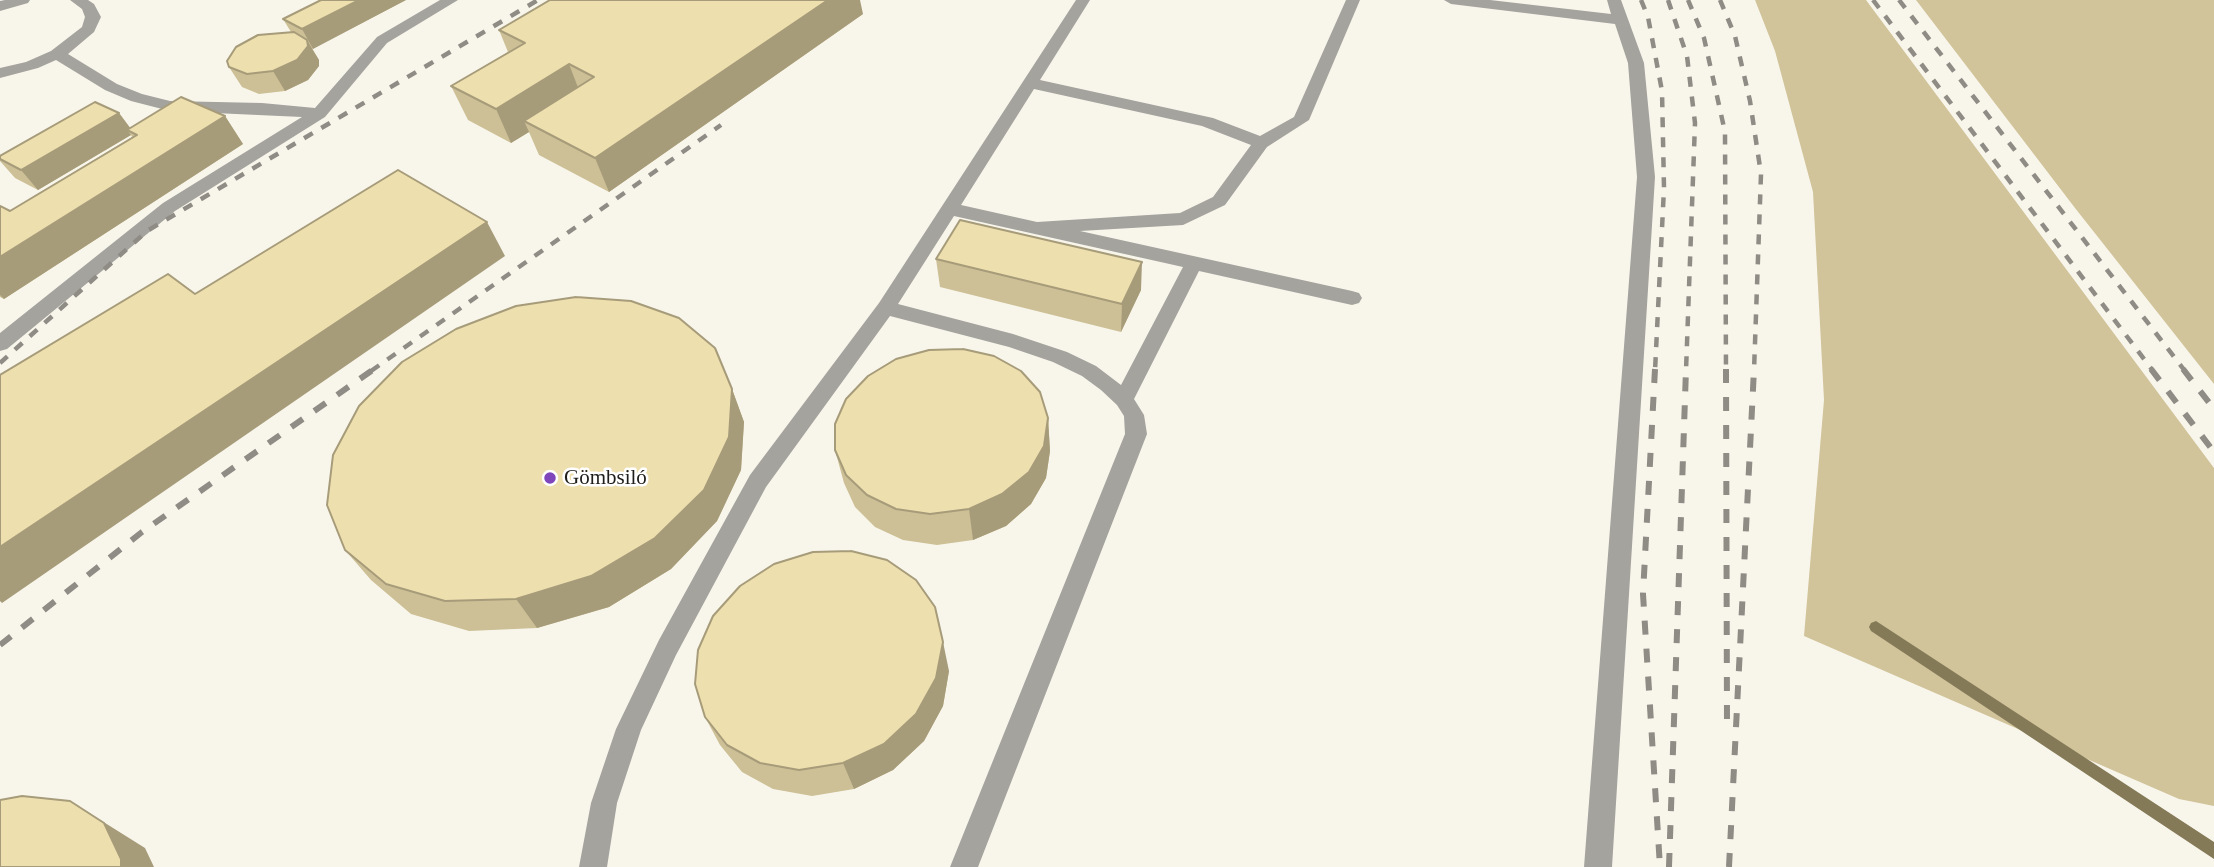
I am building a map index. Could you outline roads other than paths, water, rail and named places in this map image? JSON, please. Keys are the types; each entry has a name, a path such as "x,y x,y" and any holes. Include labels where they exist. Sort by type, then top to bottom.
{"lane":[{"path":"0,6 23,0"},
{"path":"0,73 33,65 57,54 89,29 93,17 89,7 77,0"},
{"path":"0,344 169,207 318,113 382,40 451,0"},
{"path":"593,867 604,803 629,729 667,648 758,481 886,307 1083,0"},
{"path":"1038,228 1183,219 1219,201 1261,143 1301,120 1353,0"},
{"path":"1451,0 1618,10 1636,63 1646,177 1598,867"},
{"path":"57,54 111,87 137,98 170,106 262,107 318,113"},
{"path":"1031,83 1207,122 1261,143"},
{"path":"950,209 1352,298"},
{"path":"1124,399 1194,263"},
{"path":"886,307 1013,341 1060,357 1089,371 1124,399 1134,415 1136,434 964,867"}],"waterway":[{"path":"1876,627 2214,851"}],"railway":[{"path":"0,363 147,231 538,0"},
{"path":"1641,0 1648,17 1662,91 1664,188 1655,371"},
{"path":"1668,0 1687,56 1695,123 1686,371"},
{"path":"1688,0 1704,38 1725,132 1726,371"},
{"path":"1720,0 1735,36 1750,101 1761,174 1754,371"},
{"path":"1873,0 2153,371"},
{"path":"1899,0 2185,371"},
{"path":"371,371 721,125"},
{"path":"0,645 142,532 374,369"},
{"path":"1655,369 1643,594 1660,867"},
{"path":"1669,867 1686,369"},
{"path":"1726,369 1727,724"},
{"path":"1729,867 1754,369"},
{"path":"2151,369 2214,452"},
{"path":"2183,369 2214,409"}],"place":[{"name":"Gömbsiló","path":"550,478"}]}
